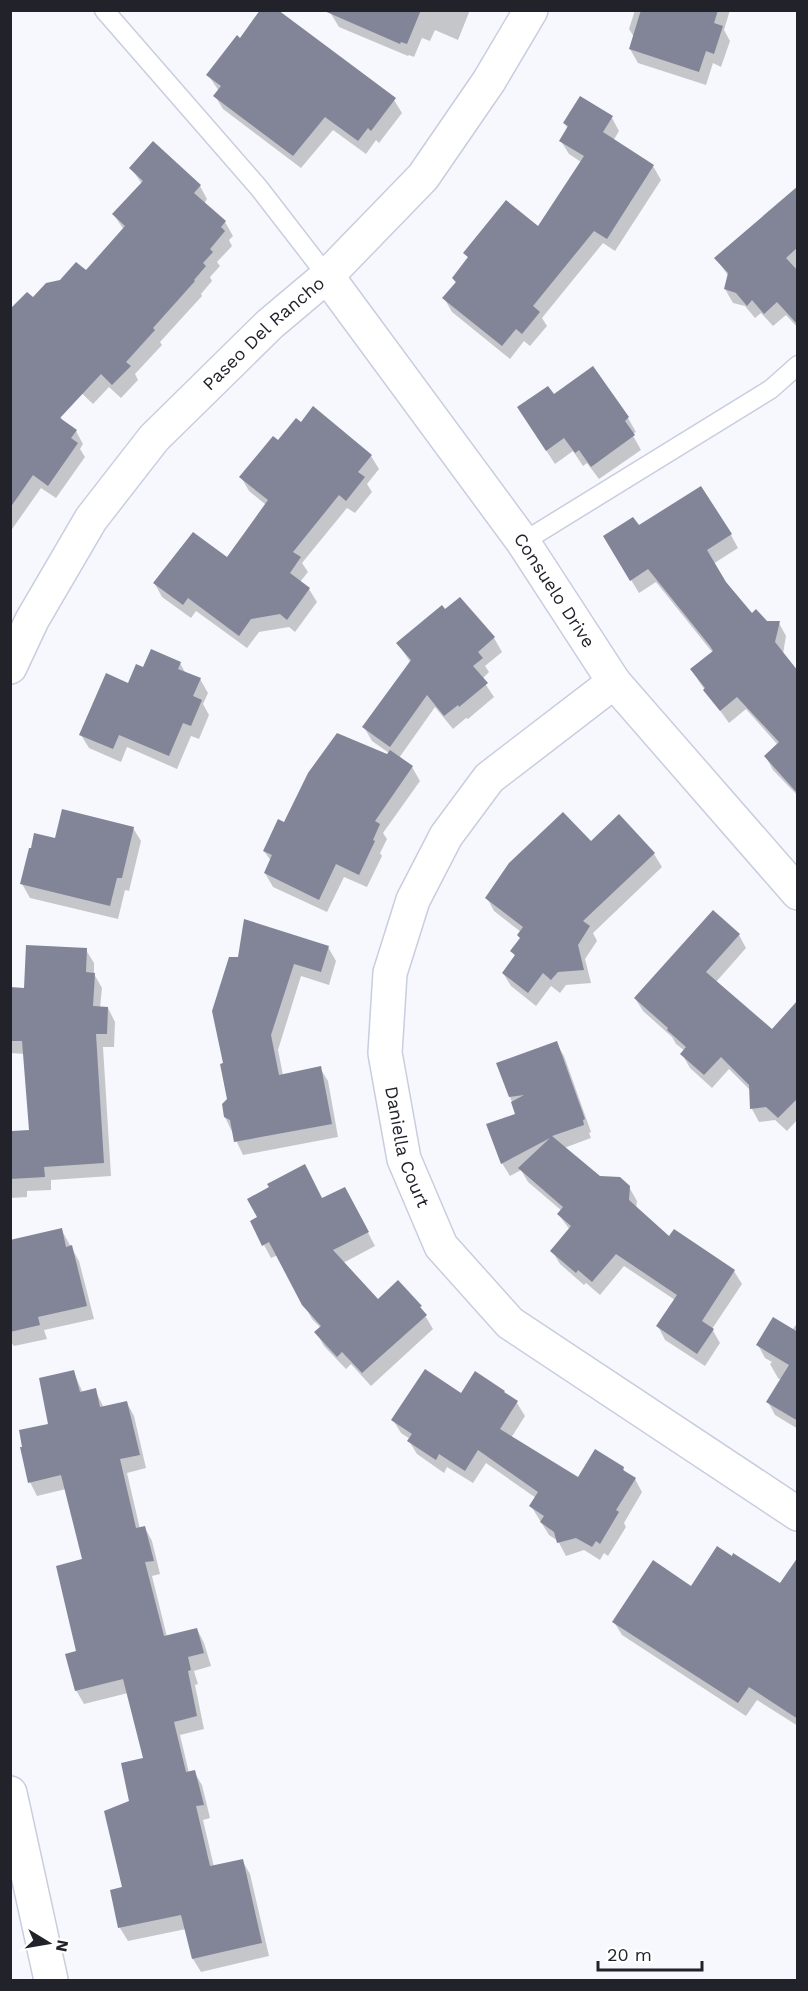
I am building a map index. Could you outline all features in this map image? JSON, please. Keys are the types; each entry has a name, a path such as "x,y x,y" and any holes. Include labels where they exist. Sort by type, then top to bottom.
{"street":[{"name":"Paseo Del Rancho","path":"10,667 32,620 91,519 154,438 270,324 327,276 423,177 489,81 531,10"},
{"name":"Consuelo Drive","path":"327,276 523,542 614,682 798,892"},
{"name":"Daniella Court","path":"614,682 489,778 446,836 413,900 390,973 385,1053 404,1159 441,1246 510,1323 798,1514"},
{"path":"10,1793 51,1980"}],"lane":[{"path":"104,10 259,188 327,276"},
{"path":"523,542 771,389 798,365"}],"building":[{"path":"260,10 278,10 396,98 371,131 368,128 358,141 325,117 293,156 213,96 221,86 206,75 237,35 240,38"},
{"path":"322,10 421,10 407,44 401,42 400,44"},
{"path":"641,10 718,10 714,23 723,26 714,54 706,51 699,72 629,49"},
{"path":"580,96 613,116 603,132 654,165 607,239 594,231 533,306 540,312 522,334 516,329 502,346 442,298 456,282 452,278 468,257 463,253 506,200 538,226 584,156 559,141 568,126 563,123"},
{"path":"153,141 201,185 194,193 226,221 221,227 225,231 210,249 213,252 203,263 206,266 195,281 126,362 131,366 112,385 101,374 60,418 77,430 71,438 78,443 48,486 33,475 10,508 10,309 27,292 33,297 46,283 60,280 76,262 86,270 125,226 112,214 143,181 129,168"},
{"path":"798,186 798,247 786,258 798,271 798,325 777,302 764,314 752,300 747,306 736,293 724,289 728,273 714,258"},
{"path":"593,366 629,417 625,421 635,435 591,467 579,450 575,453 564,438 546,451 517,407 548,386 554,394"},
{"path":"313,406 372,455 358,472 365,477 346,501 339,495 293,552 301,557 290,573 310,588 287,620 280,614 251,619 239,636 188,598 183,605 153,583 193,532 227,557 268,500 239,477 273,436 278,440 296,418 301,422"},
{"path":"701,486 732,534 707,550 726,582 752,613 756,609 767,621 780,621 775,642 798,671 798,794 764,756 779,742 737,697 720,711 690,669 713,651 710,646 648,569 630,581 603,536 633,517 639,525"},
{"path":"460,597 495,637 478,652 483,658 473,666 488,683 459,707 458,705 444,716 427,695 390,747 362,727 411,660 396,643 442,605 445,609"},
{"path":"151,649 181,662 178,669 201,678 193,696 202,700 191,726 183,723 169,756 119,735 113,749 79,735 106,673 128,683 136,664 143,667"},
{"path":"337,733 387,754 390,750 413,766 375,821 380,824 373,840 375,841 359,875 336,864 319,900 264,873 272,855 263,851 278,819 284,822 308,773"},
{"path":"62,809 134,827 122,878 117,878 110,906 20,884 34,833 55,838"},
{"path":"563,812 591,841 619,814 655,853 583,921 590,926 578,945 584,970 558,972 551,980 543,973 528,993 502,973 515,955 510,951 520,938 517,935 523,927 485,898 509,863"},
{"path":"713,910 740,934 706,972 772,1029 798,1000 798,1098 778,1118 766,1107 750,1109 749,1085 721,1057 704,1075 680,1054 686,1047 634,998"},
{"path":"244,919 329,946 321,972 294,964 271,1035 279,1075 321,1066 332,1124 234,1142 230,1120 224,1117 222,1104 227,1099 220,1064 223,1063 212,1011 229,957 238,957"},
{"path":"26,945 87,948 86,972 95,973 93,1006 108,1007 107,1034 96,1034 104,1163 44,1167 45,1177 10,1179 10,1133 29,1130 22,1041 10,1041 10,987 24,988"},
{"path":"557,1041 585,1119 583,1120 584,1125 552,1136 600,1176 620,1177 630,1186 629,1200 669,1236 674,1229 735,1270 702,1321 714,1329 697,1354 656,1326 677,1295 616,1254 592,1282 578,1270 576,1273 550,1251 571,1226 557,1214 563,1207 518,1168 550,1138 501,1164 486,1124 515,1114 511,1102 524,1095 509,1097 496,1063"},
{"path":"305,1164 322,1198 345,1187 369,1232 333,1250 378,1299 398,1280 422,1306 420,1307 427,1315 362,1373 342,1352 337,1357 314,1332 321,1326 302,1305 269,1242 262,1246 250,1221 257,1217 247,1199 269,1187 267,1184"},
{"path":"62,1228 66,1247 72,1245 87,1306 38,1317 40,1325 10,1332 10,1240"},
{"path":"773,1317 798,1332 798,1421 766,1402 789,1365 756,1345"},
{"path":"425,1369 461,1393 475,1371 505,1391 518,1401 500,1429 578,1477 595,1449 624,1467 623,1470 636,1478 616,1510 619,1512 600,1544 596,1541 592,1547 576,1538 557,1543 554,1532 540,1522 544,1516 529,1506 538,1492 478,1450 465,1471 439,1454 436,1460 407,1441 412,1434 391,1420"},
{"path":"74,1370 80,1392 96,1388 100,1407 127,1401 140,1455 120,1459 136,1528 145,1526 154,1561 145,1562 164,1636 197,1628 204,1653 188,1657 191,1670 188,1671 197,1716 174,1722 186,1772 195,1770 204,1805 196,1806 210,1866 243,1859 262,1943 192,1959 181,1915 118,1928 110,1890 122,1887 104,1811 129,1801 121,1763 143,1758 123,1679 75,1691 65,1654 76,1651 56,1566 82,1559 61,1475 28,1483 20,1447 22,1447 19,1430 48,1424 39,1378"},
{"path":"717,1546 732,1556 733,1553 780,1583 798,1557 798,1719 749,1687 738,1703 612,1622 653,1560 691,1586"}]}
